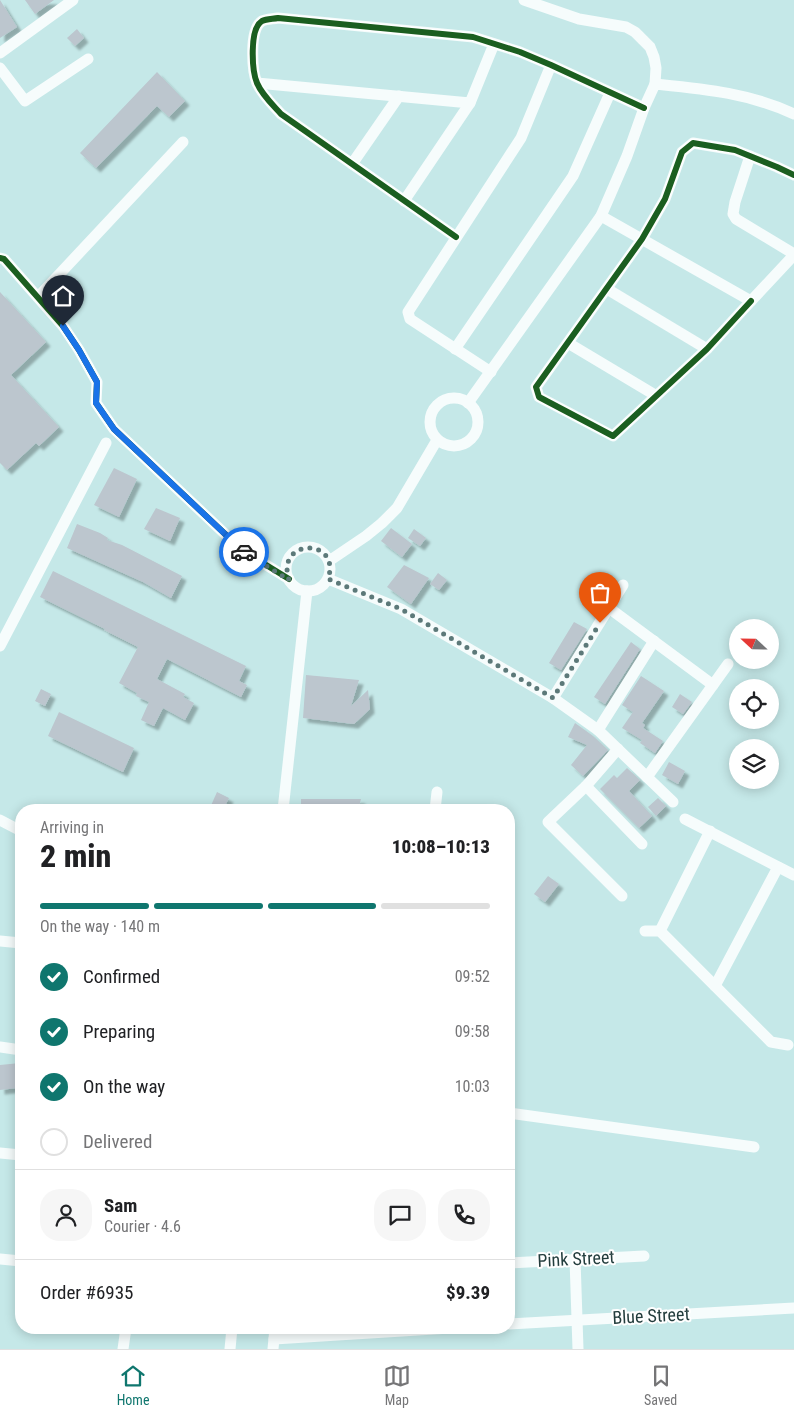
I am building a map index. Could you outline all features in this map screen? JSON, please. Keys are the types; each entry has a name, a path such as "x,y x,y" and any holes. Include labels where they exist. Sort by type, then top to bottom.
{"street":[{"path":"0,53 73,0"},
{"path":"468,403 601,216 655,84 656,68 654,57 650,47 635,32 626,27 574,17 524,0"},
{"path":"456,237 281,114 266,98 257,83 252,46 257,26 263,20 278,18 473,37 551,65 644,108"},
{"path":"404,201 470,103 494,44"},
{"path":"0,68 25,102 88,59"},
{"path":"491,372 410,318 408,312 521,138 551,65"},
{"path":"257,83 470,103"},
{"path":"655,84 718,90 774,105 794,114"},
{"path":"455,348 573,176 610,93"},
{"path":"352,164 399,96"},
{"path":"38,297 183,142"},
{"path":"750,156 733,214 736,219 794,255 707,349 613,436 539,397 536,387 642,239 665,199 682,152 693,143 735,150 750,156 794,175"},
{"path":"601,216 751,301"},
{"path":"0,258 4,259 63,326 97,382 96,403 114,429 242,550 289,580 300,590 307,591 320,588 328,579 330,572 329,561 318,550 312,548 298,550 289,560 287,573 289,580"},
{"path":"607,289 707,349"},
{"path":"568,343 656,395"},
{"path":"453,398 461,399 468,403 477,414 478,421 478,428 470,440 457,446 450,446 438,440 430,426 434,410 438,404 453,398"},
{"path":"329,561 366,536 397,508 438,440"},
{"path":"0,646 106,443"},
{"path":"328,579 401,609 553,698 598,730 673,802"},
{"path":"553,698 623,585"},
{"path":"284,804 307,591"},
{"path":"609,608 713,684"},
{"path":"598,730 654,641"},
{"path":"647,777 728,664"},
{"path":"618,749 586,786 548,822 622,896"},
{"path":"586,786 642,844"},
{"path":"436,804 437,792"},
{"path":"685,819 794,875"},
{"path":"0,820 15,828"},
{"path":"660,931 710,831"},
{"path":"715,986 778,867"},
{"path":"645,931 660,931 771,1042 788,1045"},
{"path":"0,941 15,942"},
{"path":"0,1047 15,1049"},
{"path":"515,1114 754,1147"},
{"path":"0,1153 15,1155"},
{"name":"Pink Street","path":"515,1263 644,1256"},
{"path":"0,1259 15,1260"},
{"path":"575,1259 578,1349"},
{"name":"Blue Street","path":"515,1324 794,1308"},
{"path":"123,1349 125,1334"},
{"path":"230,1349 231,1334"},
{"path":"274,1338 344,1334"}],"building":[{"path":"0,0 17,27 0,38"},
{"path":"25,0 54,0 35,14"},
{"path":"77,29 84,38 75,46 67,38"},
{"path":"157,72 185,101 169,117 157,106 96,168 80,153"},
{"path":"0,292 46,342 11,375 59,427 39,446 36,443 7,470 0,463"},
{"path":"114,468 137,479 119,517 94,505"},
{"path":"156,508 180,518 170,541 144,529"},
{"path":"77,524 100,533 108,538 107,540 122,545 182,576 171,598 143,582 67,548"},
{"path":"391,528 412,544 402,557 381,541"},
{"path":"414,529 426,538 420,546 408,538"},
{"path":"404,565 429,578 411,604 387,587"},
{"path":"53,571 246,666 239,681 247,685 241,697 167,659 157,679 185,694 183,697 194,703 185,720 163,708 154,726 141,720 149,702 136,696 137,693 119,683 138,647 40,597"},
{"path":"438,573 447,580 439,590 430,584"},
{"path":"574,622 587,629 561,670 549,663"},
{"path":"631,642 640,649 605,704 594,697"},
{"path":"306,675 359,680 351,706 368,690 370,709 354,724 303,718"},
{"path":"641,676 664,691 642,723 645,725 643,728 663,741 655,753 640,743 642,740 622,728 633,712 622,705"},
{"path":"41,689 51,694 45,706 35,701"},
{"path":"680,694 692,702 683,714 672,707"},
{"path":"59,712 134,748 123,772 48,736"},
{"path":"575,723 608,750 583,776 571,765 587,745 568,737"},
{"path":"669,762 685,771 678,784 662,775"},
{"path":"627,768 640,780 629,791 652,816 639,828 600,789 614,775 617,778"},
{"path":"217,792 229,798 226,804 212,804"},
{"path":"658,798 666,806 656,816 648,807"},
{"path":"301,799 361,799 360,804 301,804"},
{"path":"548,876 559,884 545,902 534,894"},
{"path":"15,1064 15,1088 0,1090 0,1065"}],"cycle path":[{"path":"456,237 281,114 271,103 259,87 254,69 253,41 258,25 262,21 278,18 473,37 520,52 644,108"},
{"path":"751,301 707,349 613,436 539,397 536,387 642,239 665,199 682,152 693,143 735,150 794,175"},
{"path":"0,258 4,259 63,326 97,382 96,403 114,429 242,550 289,579"}],"way so far":[{"path":"244,552 289,580 287,566 293,554 305,548 318,550 329,561 330,572 328,579 401,609 553,698 600,623"}],"route":[{"path":"63,326 97,382 96,403 114,429 244,552"}]}
